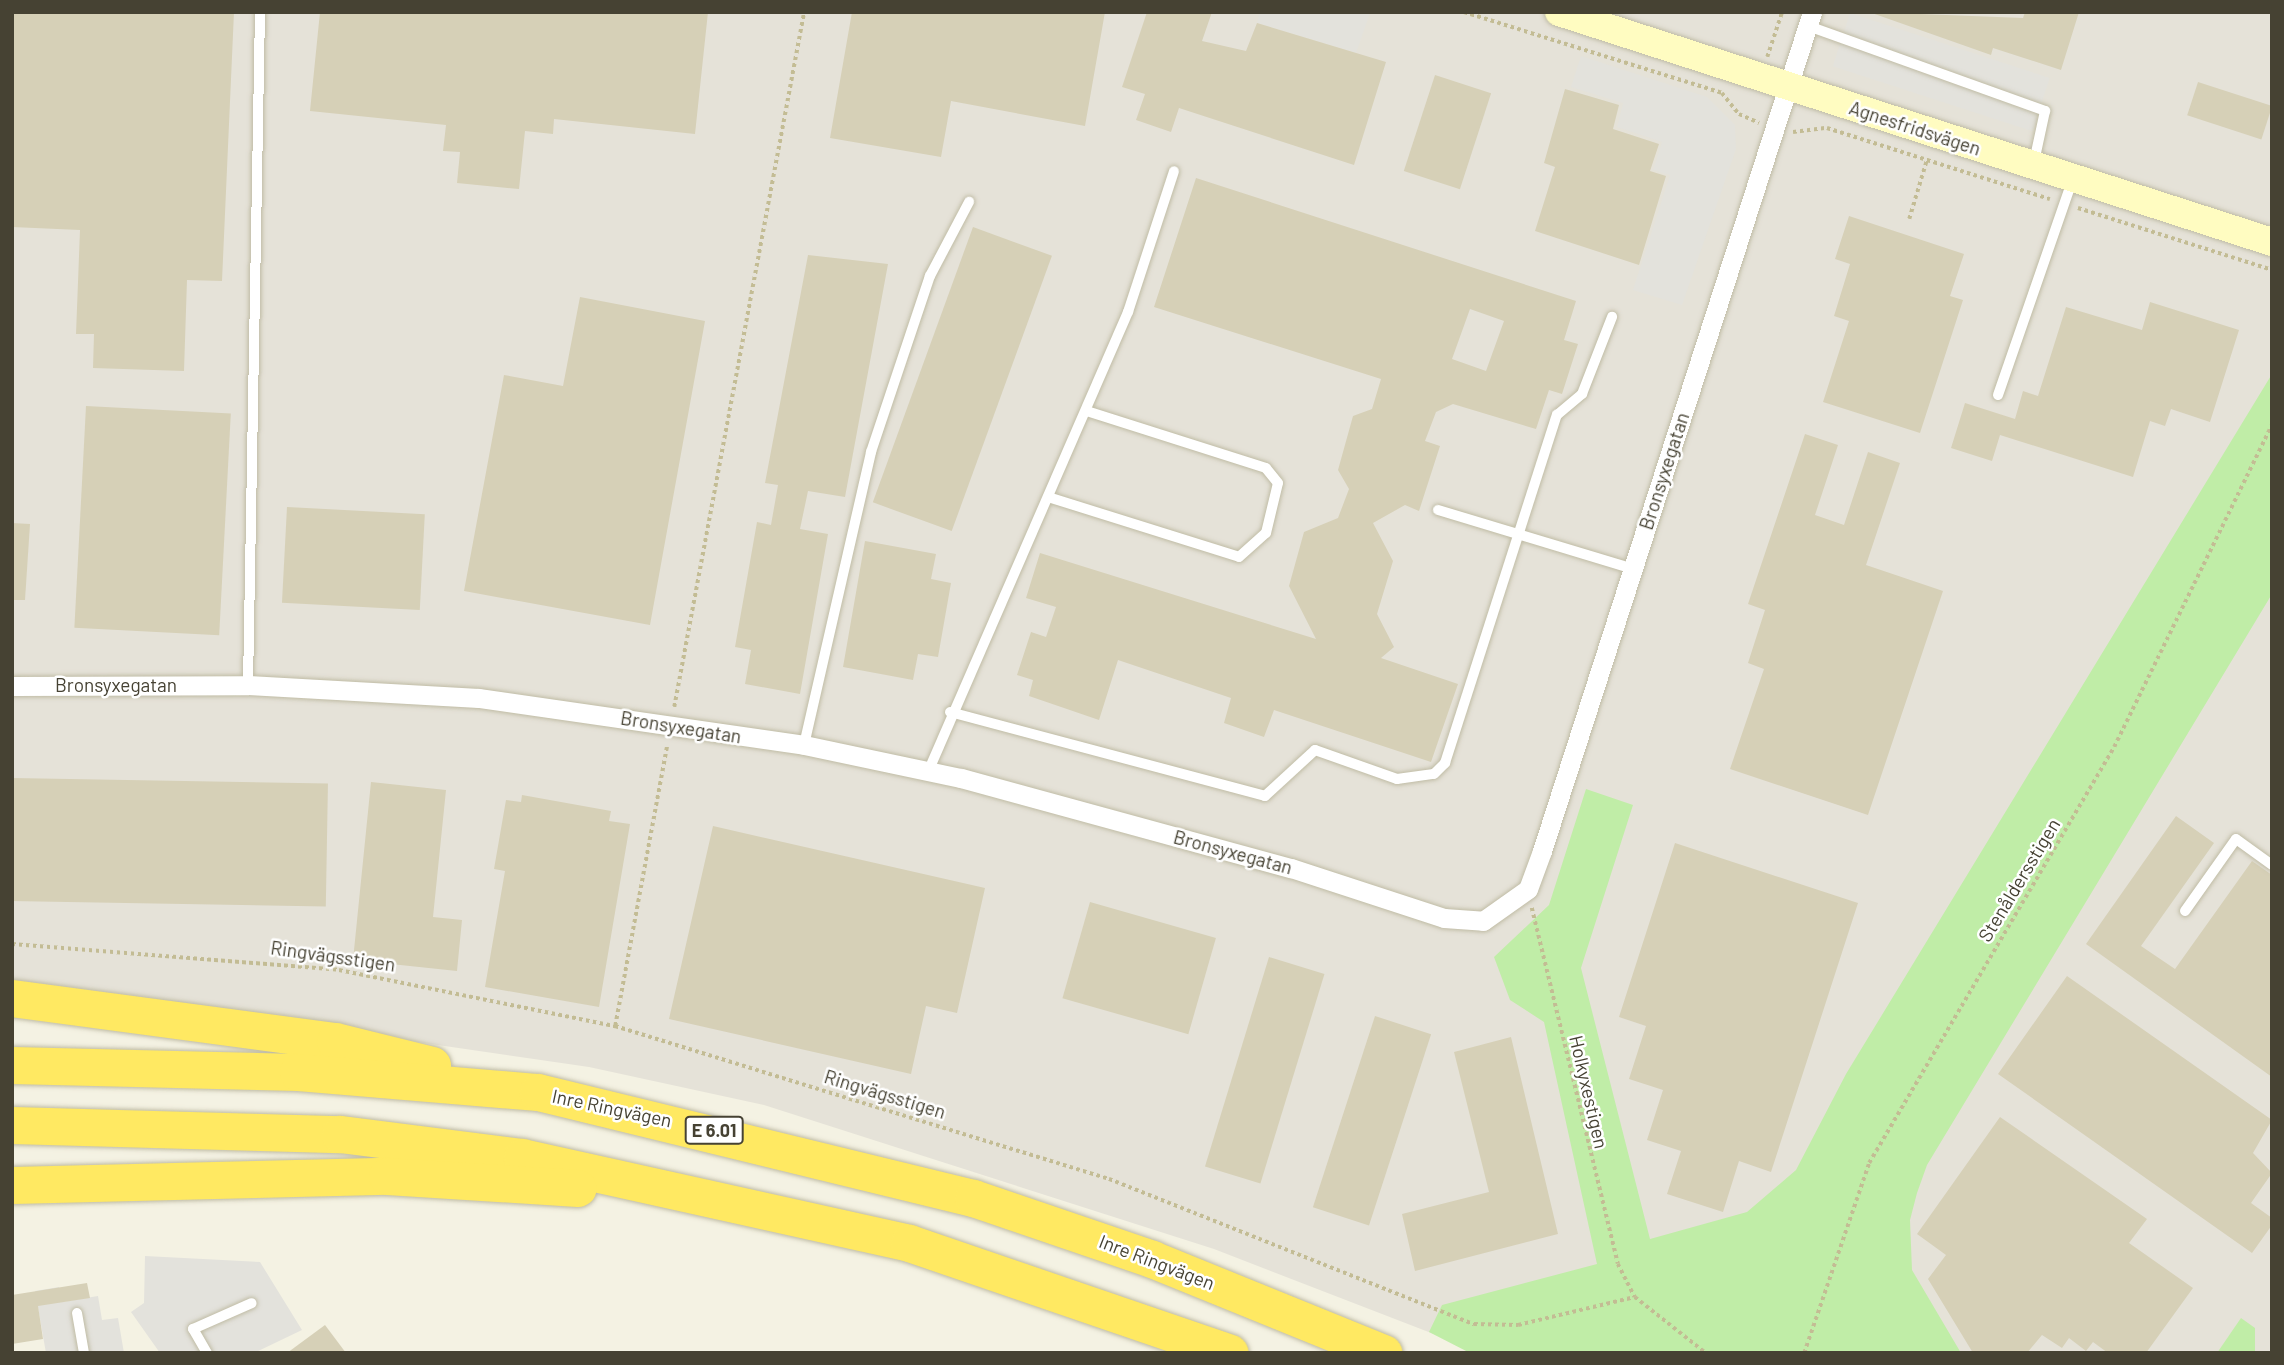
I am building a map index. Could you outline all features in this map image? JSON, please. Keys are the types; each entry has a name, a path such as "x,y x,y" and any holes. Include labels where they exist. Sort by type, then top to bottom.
{"highway":[{"path":"12,998 335,1041 538,1092"},
{"name":"Inre Ringvägen","path":"12,1066 298,1072 538,1092 973,1198 1152,1259 1384,1353"},
{"path":"12,1125 340,1134 522,1157 909,1243 1230,1353"},
{"path":"12,1185 387,1176 705,1197"}],"main road":[{"name":"Agnesfridsvägen","path":"1559,12 2033,166 2070,191 2272,242"}],"street":[{"name":"Bronsyxegatan","path":"12,686 248,685 501,700 671,725 804,746 928,772 1291,868 1464,922 1501,913 1528,889 1810,19"}],"lane":[{"path":"248,685 260,12"},
{"path":"1810,19 2045,111 2033,166"},
{"path":"928,772 950,712 1048,498 1128,312 1174,171"},
{"path":"1998,395 2070,191"},
{"path":"804,746 871,452 930,276 969,202"},
{"path":"950,712 1250,794 1279,789 1315,750 1418,780 1445,763 1557,415 1582,394 1612,317"},
{"path":"1048,498 1239,557 1266,533 1278,492 1266,468 1086,411"},
{"path":"1438,510 1633,569"},
{"path":"2185,911 2236,839 2272,865"},
{"path":"207,1353 193,1329 252,1303"},
{"path":"77,1313 84,1353"}],"path":[{"path":"615,1026 804,12"},
{"path":"1464,12 1722,93 1746,119 1774,128 1827,128 1927,158 2070,191 2272,270"},
{"path":"1760,79 1782,12"},
{"path":"1909,219 1927,158"},
{"name":"Stenåldersstigen","path":"1804,1353 1869,1163 2114,747 2272,425"},
{"name":"Holkyxestigen","path":"1528,889 1608,1234 1635,1297"},
{"name":"Ringvägsstigen","path":"12,944 340,970 615,1026 1109,1178 1474,1324 1518,1325 1635,1297"},
{"path":"1635,1297 1706,1353"}],"shaded area":[{"path":"12,12 2272,12 2272,1353 1483,1353 1214,1249 764,1105 589,1067 12,983"},
{"path":"1260,12 1370,13 1356,53 1257,23"},
{"path":"1850,13 2050,78 2032,131 1833,66"},
{"path":"1581,56 1707,97 1735,125 1736,149 1682,305 1633,290 1670,175 1653,170 1662,142 1617,127 1623,103 1571,87"},
{"path":"145,1256 260,1262 302,1330 254,1353 160,1353 131,1312 144,1303"},
{"path":"59,1287 62,1302 98,1296 102,1320 118,1318 124,1353 46,1353 35,1291"}],"green space":[{"path":"2272,374 2272,594 1927,1165 1917,1193 1910,1220 1912,1270 1961,1353 1470,1353 1429,1332 1442,1305 1597,1264 1544,1022 1510,1000 1494,957 1549,905 1586,789 1633,805 1581,968 1650,1239 1747,1212 1796,1170 1846,1074"},
{"path":"2241,1318 2255,1328 2255,1353 2217,1353"}],"building":[{"path":"12,12 234,12 222,281 187,280 184,371 93,368 94,334 76,334 80,230 12,227"},
{"path":"320,12 708,12 695,134 554,119 553,134 525,131 519,189 457,183 460,152 443,151 446,125 310,111"},
{"path":"852,12 1105,12 1085,126 951,101 941,157 830,138"},
{"path":"1147,12 1212,12 1202,41 1246,51 1257,23 1386,62 1354,165 1179,108 1171,132 1136,120 1145,94 1122,87"},
{"path":"1869,12 2023,18 2025,12 2079,12 2061,70 1993,48 1991,55"},
{"path":"1435,75 1491,93 1460,189 1404,171"},
{"path":"2198,82 2272,106 2261,139 2187,115"},
{"path":"1565,89 1619,105 1613,129 1659,144 1650,171 1666,176 1639,265 1535,231 1555,167 1544,163"},
{"path":"1196,178 1576,301 1564,340 1578,344 1562,394 1549,390 1536,429 1453,404 1436,412 1425,441 1440,446 1419,511 1405,505 1373,523 1393,561 1377,614 1394,647 1381,658 1458,684 1431,762 1274,710 1264,737 1224,723 1231,698 1118,660 1099,720 1029,696 1033,680 1017,675 1031,632 1046,637 1056,607 1026,598 1040,553 1316,639 1289,586 1304,532 1338,518 1349,489 1338,470 1353,416 1372,409 1381,379 1154,307","holes":["1470,309 1504,321 1486,371 1452,359"]},
{"path":"1849,216 1964,254 1950,296 1963,300 1920,433 1823,402 1849,321 1834,316 1850,264 1835,259"},
{"path":"973,227 1052,256 952,531 873,502"},
{"path":"808,255 888,264 845,497 808,491 800,529 828,534 800,694 745,684 751,650 735,647 757,522 771,525 778,485 765,483"},
{"path":"580,297 705,321 650,625 464,591 504,375 563,386"},
{"path":"2150,302 2239,330 2210,422 2171,409 2165,426 2150,421 2133,477 2000,435 1992,461 1951,448 1965,403 2015,419 2023,391 2038,396 2066,307 2142,330"},
{"path":"86,406 231,414 219,635 74,628"},
{"path":"1805,434 1838,445 1815,515 1844,525 1868,452 1900,463 1866,565 1943,591 1868,815 1730,769 1764,669 1748,663 1765,610 1748,604"},
{"path":"287,507 425,514 420,610 282,603"},
{"path":"12,523 30,524 25,600 12,600"},
{"path":"865,541 936,554 931,579 951,583 938,657 918,654 913,680 843,667"},
{"path":"12,778 328,784 326,906 12,901"},
{"path":"371,782 446,790 433,917 462,920 457,971 353,960"},
{"path":"522,795 611,811 609,821 630,824 599,1007 485,987 505,871 494,869 506,800 521,802"},
{"path":"2176,816 2214,843 2141,946 2175,969 2252,861 2272,875 2272,1077 2086,944"},
{"path":"713,826 985,888 957,1013 926,1006 911,1074 669,1019"},
{"path":"1675,843 1858,903 1771,1172 1739,1161 1723,1212 1667,1194 1681,1151 1647,1140 1663,1090 1629,1079 1646,1026 1619,1017"},
{"path":"1090,902 1216,938 1188,1034 1062,998"},
{"path":"1269,957 1324,974 1260,1183 1205,1166"},
{"path":"2067,976 2272,1120 2253,1153 2272,1173 2251,1203 2272,1218 2272,1225 2252,1253 1998,1074"},
{"path":"1375,1016 1431,1034 1369,1225 1313,1207"},
{"path":"1511,1037 1558,1234 1415,1271 1402,1214 1489,1192 1454,1052"},
{"path":"2000,1117 2147,1219 2129,1243 2193,1288 2146,1353 2108,1353 2093,1342 2086,1351 2069,1338 2062,1348 2042,1335 2027,1353 1973,1353 1928,1279 1946,1255 1917,1234"},
{"path":"87,1283 90,1298 38,1306 43,1339 12,1344 12,1295"},
{"path":"325,1325 346,1353 287,1353"}]}
